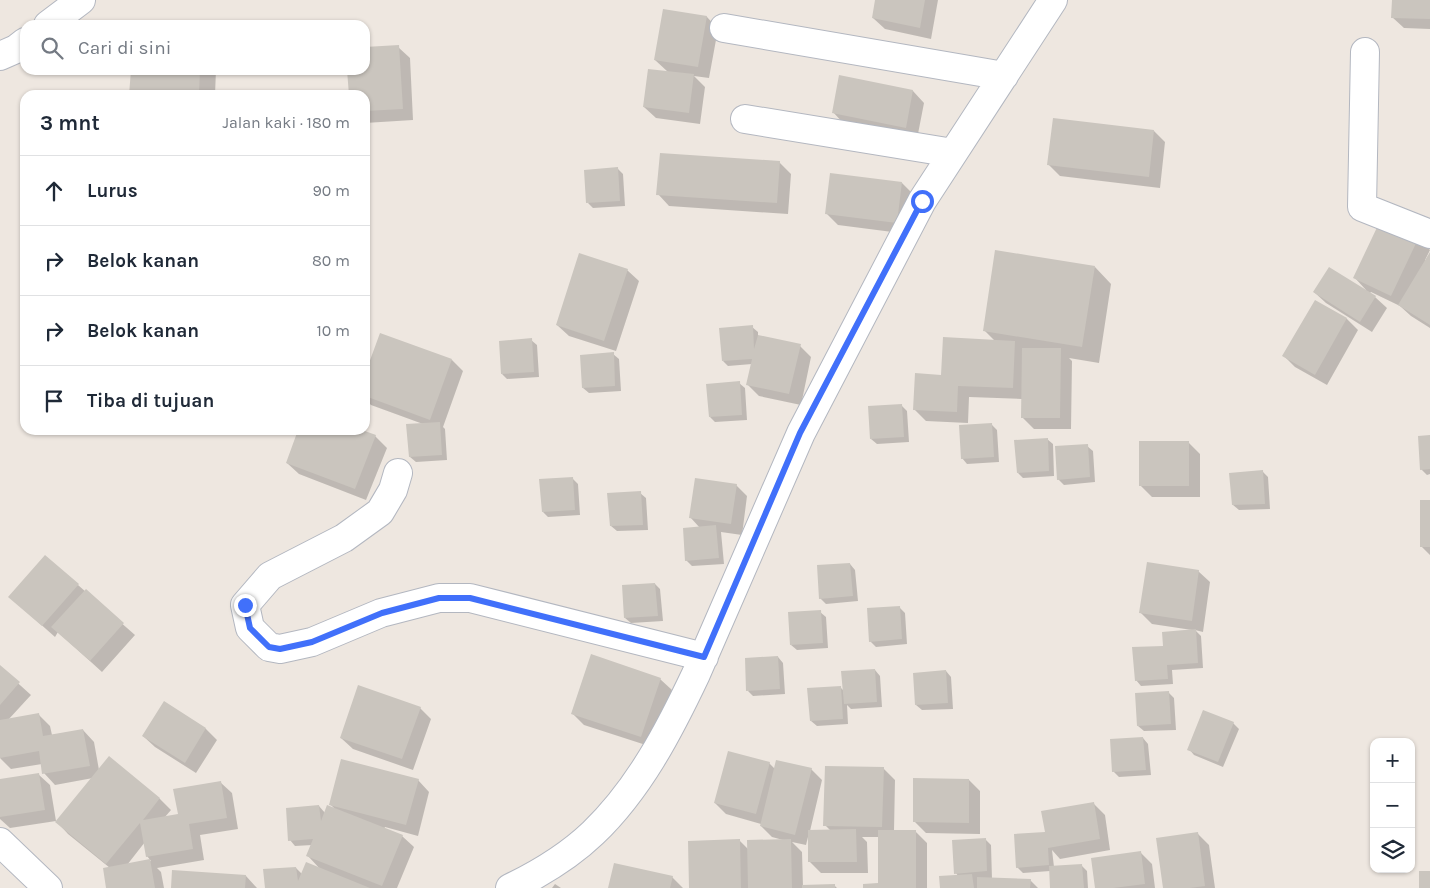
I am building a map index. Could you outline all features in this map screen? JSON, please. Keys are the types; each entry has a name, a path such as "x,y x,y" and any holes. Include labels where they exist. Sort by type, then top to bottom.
{"street":[{"path":"55,20 81,0"},
{"path":"510,888 534,877 592,834 620,804 655,755 678,713 704,657 800,433 922,201 1053,0"},
{"path":"724,28 1004,76"},
{"path":"0,56 20,46"},
{"path":"1365,52 1362,208 1430,234"},
{"path":"745,119 953,153"},
{"path":"398,473 393,490 380,512 344,538 270,576 245,605 250,628 269,647 280,649 312,642 382,613 439,598 470,598 704,657"},
{"path":"0,842 48,888"}],"building":[{"path":"875,0 925,0 920,28 872,18"},
{"path":"1392,0 1430,0 1430,19 1391,18"},
{"path":"663,9 707,16 698,67 654,60"},
{"path":"399,45 403,109 370,111 370,90 349,90 347,75 370,75 370,47"},
{"path":"648,69 694,74 689,113 643,107"},
{"path":"131,75 200,75 199,90 129,90"},
{"path":"839,75 913,90 906,128 832,113"},
{"path":"1053,118 1154,130 1149,177 1047,165"},
{"path":"660,153 780,161 777,203 656,195"},
{"path":"618,167 620,201 586,203 584,170"},
{"path":"830,173 902,182 897,223 825,214"},
{"path":"1381,219 1419,237 1391,296 1353,278"},
{"path":"995,250 1095,266 1082,347 983,331"},
{"path":"1430,252 1430,325 1398,305"},
{"path":"579,253 628,269 604,341 556,325"},
{"path":"1329,267 1376,296 1360,322 1313,292"},
{"path":"1315,300 1347,318 1315,375 1282,356"},
{"path":"753,325 754,349 758,335 801,344 789,394 746,385 752,359 722,361 719,328"},
{"path":"380,333 452,359 430,420 370,398 370,360"},
{"path":"943,337 1015,341 1013,388 958,386 957,412 913,410 915,373 941,375"},
{"path":"532,338 534,372 501,374 499,341"},
{"path":"1022,348 1061,348 1060,418 1021,418"},
{"path":"614,352 615,386 582,388 580,355"},
{"path":"740,381 742,415 709,417 706,384"},
{"path":"902,404 904,437 870,439 868,406"},
{"path":"440,422 442,455 409,457 406,424"},
{"path":"992,423 994,457 961,459 959,425"},
{"path":"370,433 376,435 355,489 286,463 296,435 370,435"},
{"path":"1430,435 1430,469 1420,470 1418,436"},
{"path":"1048,438 1049,471 1017,473 1014,440"},
{"path":"1139,441 1189,441 1189,486 1139,486"},
{"path":"1088,444 1090,477 1057,480 1055,446"},
{"path":"1263,470 1265,504 1232,505 1229,473"},
{"path":"573,477 575,510 542,512 539,479"},
{"path":"695,478 737,484 731,524 689,518"},
{"path":"641,491 643,525 610,526 607,493"},
{"path":"1420,500 1430,500 1430,547 1420,547"},
{"path":"716,525 719,558 685,561 683,528"},
{"path":"45,555 79,584 42,626 8,597"},
{"path":"1147,562 1199,570 1192,621 1139,613"},
{"path":"850,563 853,596 819,599 817,565"},
{"path":"655,583 658,616 624,618 622,585"},
{"path":"86,589 124,623 90,661 51,627"},
{"path":"900,606 902,639 869,642 867,608"},
{"path":"821,610 823,643 790,645 788,612"},
{"path":"1196,629 1198,663 1167,665 1168,679 1135,681 1132,647 1163,646 1162,632"},
{"path":"591,654 661,678 641,737 571,714"},
{"path":"778,656 780,689 746,691 745,658"},
{"path":"0,665 20,682 0,705"},
{"path":"875,669 877,702 844,704 841,671"},
{"path":"946,670 948,703 915,705 913,673"},
{"path":"358,685 421,707 402,759 340,738"},
{"path":"841,686 843,719 810,721 807,688"},
{"path":"1169,691 1171,724 1137,726 1135,693"},
{"path":"164,701 206,728 185,763 142,736"},
{"path":"1203,710 1234,722 1218,762 1187,750"},
{"path":"39,713 43,736 83,729 90,766 42,774 39,751 0,758 0,720"},
{"path":"1143,737 1146,770 1112,772 1110,739"},
{"path":"728,751 770,762 756,814 714,803"},
{"path":"109,756 160,798 143,820 178,814 173,789 221,781 227,818 189,824 193,849 146,857 140,823 106,864 55,822"},
{"path":"341,759 419,779 406,825 329,805"},
{"path":"776,760 812,768 795,835 760,826"},
{"path":"825,766 884,767 882,827 823,826"},
{"path":"39,773 45,810 0,817 0,779"},
{"path":"913,778 969,779 969,823 913,822"},
{"path":"1094,802 1100,839 1048,848 1049,865 1016,868 1014,834 1045,832 1041,811"},
{"path":"319,805 321,821 327,805 403,835 382,886 306,856 313,839 288,841 286,808"},
{"path":"856,829 857,862 808,862 808,830"},
{"path":"878,830 916,830 916,888 863,888 863,884 878,883"},
{"path":"1198,832 1205,886 1163,888 1156,838"},
{"path":"986,838 987,871 954,874 952,840"},
{"path":"740,839 741,888 689,888 688,841"},
{"path":"791,839 792,888 748,888 747,840"},
{"path":"1141,851 1145,884 1095,888 1091,858"},
{"path":"150,859 155,888 106,888 103,868"},
{"path":"306,862 370,888 265,888 263,869 296,867 298,881"},
{"path":"614,863 673,876 670,888 608,888"},
{"path":"1082,864 1084,888 1050,888 1049,866"},
{"path":"172,870 246,875 245,888 171,888"},
{"path":"1419,871 1430,871 1430,888 1419,888"},
{"path":"972,874 974,888 940,888 939,876"},
{"path":"977,877 1031,879 1030,888 977,888"},
{"path":"835,884 835,888 802,888 802,885"}],"route":[{"path":"245,605 250,628 269,647 280,649 312,642 382,613 439,598 470,598 704,657 800,433 922,201"}]}
